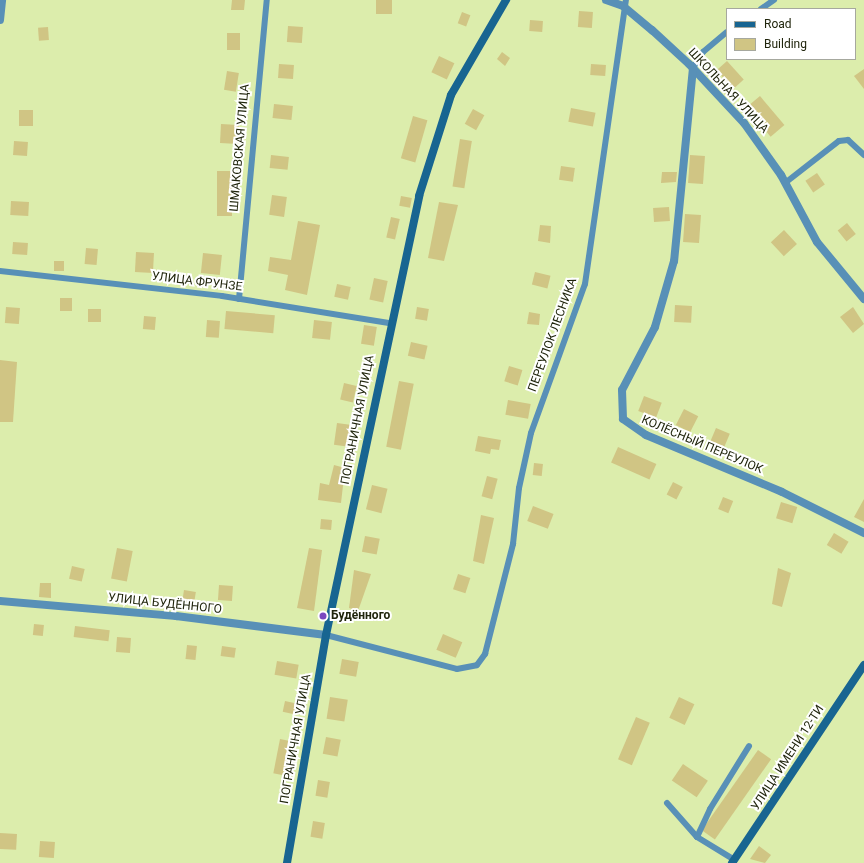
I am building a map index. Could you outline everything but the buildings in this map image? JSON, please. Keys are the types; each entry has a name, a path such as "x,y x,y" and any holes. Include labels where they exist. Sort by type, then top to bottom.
{"street":[{"path":"0,20 2,0"},
{"name":"ПОГРАНИЧНАЯ УЛИЦА","path":"287,863 326,635 390,323 419,196 442,117 451,95 506,0"},
{"name":"ШКОЛЬНАЯ УЛИЦА","path":"606,0 624,3 693,68 744,123 785,183 817,242 864,299"},
{"name":"КОЛЁСНЫЙ ПЕРЕУЛОК","path":"693,68 674,261 655,327 622,390 623,419 646,435 782,492 864,533"},
{"name":"УЛИЦА БУДЁННОГО","path":"0,601 176,616 326,635"},
{"name":"УЛИЦА ИМЕНИ 12-ТИ","path":"732,861 864,665"}],"lane":[{"name":"ШМАКОВСКАЯ УЛИЦА","path":"239,299 267,0"},
{"path":"762,8 774,0"},
{"name":"ПЕРЕУЛОК ЛЕСНИКА","path":"326,635 457,669 477,665 490,639 512,552 530,433 585,284 624,3"},
{"path":"693,68 703,52 726,33"},
{"path":"785,183 840,141 848,140 864,156"},
{"name":"УЛИЦА ФРУНЗЕ","path":"0,270 239,299 390,323"},
{"path":"697,837 710,809 749,746"},
{"path":"667,803 697,837 732,861"}],"place":[{"name":"Будённого","path":"323,616"}]}
